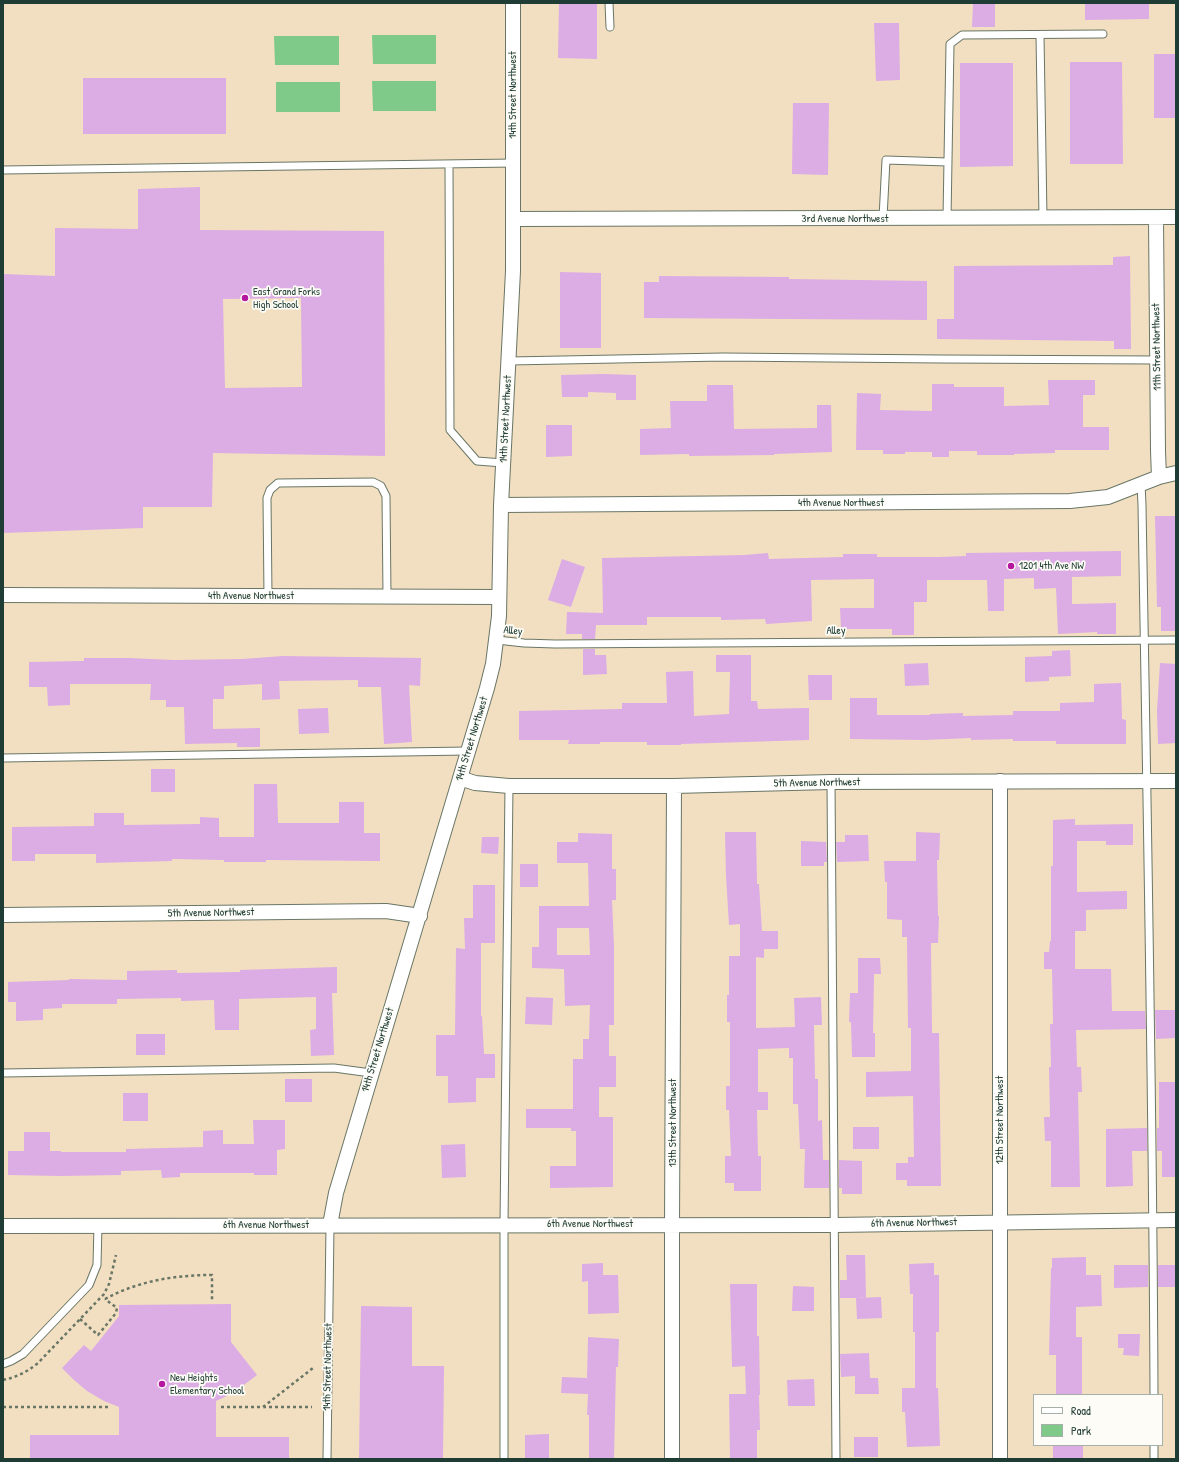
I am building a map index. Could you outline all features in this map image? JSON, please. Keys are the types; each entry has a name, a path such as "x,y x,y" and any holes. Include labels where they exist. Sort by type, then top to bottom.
{"street":[{"name":"14th Street Northwest","path":"330,1224 336,1193 371,1073 420,916 487,688 496,640 499,597 501,505 513,271 513,3"},
{"name":"3rd Avenue Northwest","path":"514,219 1176,217"},
{"name":"11th Street Northwest","path":"1156,218 1159,477"},
{"name":"4th Avenue Northwest","path":"501,505 1070,501 1108,497 1159,477 1176,473"},
{"name":"4th Avenue Northwest","path":"3,595 499,597"},
{"name":"5th Avenue Northwest","path":"460,778 475,783 509,786 674,786 831,782 1176,781"},
{"name":"12th Street Northwest","path":"1000,781 1000,1459"},
{"name":"13th Street Northwest","path":"672,1459 674,786"},
{"name":"5th Avenue Northwest","path":"3,915 386,911 420,916"},
{"name":"6th Avenue Northwest","path":"3,1226 330,1224 835,1225 1176,1220"}],"lane":[{"path":"609,3 610,27"},
{"path":"1040,34 1043,218"},
{"path":"947,218 950,44 962,35 1103,34"},
{"path":"883,218 886,160 948,162"},
{"path":"3,170 514,163"},
{"path":"449,164 450,430 477,461 503,463"},
{"path":"509,361 723,357 1157,360"},
{"path":"268,596 267,498 270,490 278,483 373,482 381,486 386,496 387,596"},
{"path":"1141,484 1153,1220 1154,1394"},
{"name":"Alley","path":"496,640 524,643 563,644 1144,639 1176,640"},
{"path":"3,758 468,751"},
{"path":"831,782 836,1459"},
{"path":"504,1459 504,1224 509,786"},
{"path":"3,1073 334,1068 371,1073"},
{"name":"14th Street Northwest","path":"327,1459 330,1224"},
{"path":"3,1364 23,1354 89,1285 97,1265 98,1225"},
{"path":"1154,1446 1154,1459"}],"path":[{"path":"105,1299 124,1290 170,1277 212,1275 212,1302"},
{"path":"80,1319 98,1335 116,1313 117,1308 102,1296"},
{"path":"262,1407 313,1368"},
{"path":"3,1407 108,1407"},
{"path":"221,1407 312,1407"}],"green space":[{"path":"372,35 436,35 436,64 373,64"},
{"path":"274,36 339,36 339,65 275,65"},
{"path":"372,81 436,81 436,111 373,111"},
{"path":"276,82 340,82 340,112 276,112"}],"building":[{"path":"559,3 597,3 597,59 558,58"},
{"path":"973,3 995,3 995,27 972,27"},
{"path":"1085,3 1149,3 1149,19 1085,20"},
{"path":"874,23 899,23 900,80 876,81"},
{"path":"1154,54 1176,54 1176,118 1154,118"},
{"path":"1070,62 1122,62 1123,164 1070,164"},
{"path":"960,63 1013,63 1013,166 960,167"},
{"path":"83,78 226,78 226,134 83,134"},
{"path":"793,103 829,103 828,175 792,174"},
{"path":"200,187 200,230 384,231 385,456 213,453 212,507 143,507 143,528 3,533 3,274 55,276 55,228 138,229 138,189","holes":["301,298 302,387 225,388 223,299"]},
{"path":"1130,256 1131,349 1114,349 1114,341 937,339 937,319 954,319 954,266 1113,265 1113,257"},
{"path":"560,272 601,273 601,348 560,348"},
{"path":"659,276 789,277 789,279 927,281 927,320 644,318 644,282 659,282"},
{"path":"561,375 636,375 636,400 616,400 616,393 588,392 588,397 562,397"},
{"path":"1048,380 1095,380 1095,395 1083,395 1083,427 1109,427 1109,450 1055,450 1055,453 1014,455 977,455 977,451 949,451 949,457 932,457 932,452 883,454 883,450 856,450 857,393 881,394 880,410 932,411 932,384 954,384 954,387 1004,387 1004,406 1049,405"},
{"path":"707,385 733,385 734,429 817,428 817,405 831,405 832,452 774,455 640,455 640,429 671,428 670,401 707,401"},
{"path":"546,425 572,425 572,456 546,457"},
{"path":"1155,516 1176,516 1176,631 1161,631 1161,607 1157,607"},
{"path":"1121,551 1121,576 1072,577 1072,604 1116,603 1116,634 1097,634 1097,632 1058,634 1056,588 1034,589 1034,578 1004,579 1004,611 988,611 987,580 927,580 927,602 914,602 914,635 892,635 892,629 841,629 840,608 874,608 874,579 811,580 812,621 766,624 765,619 721,620 721,617 647,617 647,625 596,625 595,639 582,639 582,634 566,634 567,612 603,613 602,558 744,555 768,553 769,559 843,557 843,554 877,554 877,557 939,557 966,556 966,553"},
{"path":"562,559 585,567 571,607 548,600"},
{"path":"583,649 595,649 595,655 606,655 607,674 583,675"},
{"path":"1070,650 1071,676 1049,677 1049,681 1025,682 1025,657 1052,656 1052,651"},
{"path":"716,655 751,655 751,701 757,701 758,709 809,708 809,740 647,745 647,742 568,744 569,740 519,740 519,711 622,709 622,703 667,703 666,672 693,671 694,716 729,714 730,672 716,672"},
{"path":"283,656 421,658 420,686 409,685 412,742 384,744 381,687 358,687 358,680 279,681 280,699 262,700 262,684 224,686 224,699 213,699 213,729 260,728 260,747 237,747 237,743 185,744 184,707 166,707 166,700 150,700 151,684 70,684 70,705 48,706 47,687 29,687 29,662 84,661 84,658 174,660 242,659"},
{"path":"928,663 929,685 905,686 904,664"},
{"path":"1160,663 1176,664 1176,743 1158,744 1157,711"},
{"path":"808,675 832,675 832,700 809,700"},
{"path":"1121,683 1122,719 1126,720 1126,744 1056,744 1056,741 1013,741 1013,739 971,740 971,738 924,740 850,739 850,698 877,698 877,715 930,715 963,713 963,716 1013,715 1013,711 1060,711 1060,703 1094,702 1094,684"},
{"path":"328,708 329,733 299,734 298,709"},
{"path":"151,769 175,769 175,792 151,792"},
{"path":"254,784 277,784 278,823 339,823 339,802 364,802 364,833 380,833 380,861 266,860 266,862 224,862 224,860 172,859 172,861 96,863 96,854 35,854 35,861 12,861 12,827 94,826 94,813 124,813 124,825 200,824 200,817 219,818 219,837 254,837"},
{"path":"1075,819 1075,825 1133,824 1133,845 1106,845 1106,841 1077,841 1077,892 1127,891 1127,909 1086,910 1086,931 1075,931 1075,969 1111,969 1112,1011 1145,1011 1146,1029 1076,1030 1077,1067 1081,1067 1082,1092 1078,1092 1080,1187 1051,1187 1051,1141 1045,1141 1044,1117 1050,1117 1050,1024 1053,1024 1052,969 1044,969 1044,952 1049,952 1051,941 1051,866 1053,866 1053,820"},
{"path":"725,832 756,832 757,884 759,884 762,931 778,931 778,949 764,949 764,958 756,957 756,1028 795,1027 794,998 821,997 822,1025 814,1025 815,1079 818,1079 818,1121 822,1120 823,1160 829,1160 829,1188 804,1188 805,1149 800,1149 798,1104 793,1104 793,1058 789,1058 789,1048 758,1049 758,1092 768,1092 768,1110 757,1110 758,1156 761,1156 761,1191 734,1191 734,1183 725,1183 725,1156 731,1156 729,1110 726,1110 726,1086 730,1086 730,1022 727,1022 729,956 740,956 740,924 729,925"},
{"path":"916,832 940,833 939,860 937,860 939,916 938,943 931,943 932,1033 939,1033 941,1186 907,1186 907,1180 896,1180 896,1163 908,1163 908,1157 914,1157 913,1096 866,1097 866,1072 911,1071 911,1028 908,1028 907,937 902,937 902,920 887,919 887,882 885,882 884,861 916,861"},
{"path":"578,833 612,834 612,869 616,869 616,900 612,900 614,946 614,1025 609,1025 609,1056 616,1056 616,1087 599,1087 599,1117 613,1117 613,1187 550,1188 550,1166 576,1166 576,1131 571,1131 571,1128 526,1128 526,1109 573,1109 573,1059 583,1059 583,1039 589,1039 590,1005 565,1006 564,969 532,968 532,947 539,947 539,906 589,906 588,863 557,863 557,842 578,842","holes":["557,928 589,928 590,955 557,955"]},
{"path":"845,835 868,835 869,861 837,862 836,842 845,842"},
{"path":"482,837 499,837 498,854 481,853"},
{"path":"801,841 826,842 827,862 824,862 824,866 801,866"},
{"path":"520,864 538,864 538,887 520,887"},
{"path":"473,885 495,885 495,943 481,943 481,1016 484,1054 495,1054 495,1078 476,1078 476,1102 448,1103 448,1076 436,1076 436,1035 455,1035 456,948 465,949 464,918 473,918"},
{"path":"858,958 880,958 881,974 874,974 873,1033 875,1033 875,1057 852,1057 851,1022 849,1022 850,993 858,993"},
{"path":"337,967 337,993 332,993 334,1055 311,1056 310,1030 316,1029 316,997 239,999 239,1030 215,1030 214,1000 181,1001 181,998 117,999 117,1004 62,1004 62,1008 43,1009 43,1020 16,1021 16,1002 8,1002 8,982 69,979 127,980 127,971 177,970 177,973 240,972 240,970"},
{"path":"526,997 553,998 552,1025 525,1024"},
{"path":"1155,1010 1176,1010 1176,1038 1156,1039"},
{"path":"136,1034 165,1034 165,1055 136,1055"},
{"path":"285,1079 312,1079 312,1102 285,1102"},
{"path":"1159,1082 1176,1082 1176,1177 1162,1177 1162,1151 1157,1151 1157,1128 1159,1128"},
{"path":"123,1093 148,1093 148,1121 123,1121"},
{"path":"253,1120 285,1120 285,1149 277,1150 277,1175 254,1175 254,1173 180,1173 180,1177 162,1178 161,1170 121,1171 121,1175 8,1175 8,1151 24,1151 24,1132 50,1132 50,1151 126,1152 126,1149 203,1147 203,1131 223,1130 223,1144 254,1144"},
{"path":"853,1127 879,1127 879,1149 853,1149"},
{"path":"1147,1128 1147,1151 1132,1151 1133,1186 1106,1187 1106,1129"},
{"path":"465,1144 466,1177 442,1178 441,1145"},
{"path":"839,1160 862,1161 862,1194 842,1194 842,1188 839,1188"},
{"path":"846,1255 865,1255 866,1298 840,1298 840,1280 847,1280"},
{"path":"1086,1257 1086,1275 1101,1275 1102,1306 1076,1307 1076,1337 1082,1337 1082,1394 1056,1394 1056,1355 1049,1355 1052,1258"},
{"path":"603,1263 603,1275 618,1275 619,1313 588,1314 588,1281 582,1282 582,1264"},
{"path":"934,1263 934,1275 939,1275 939,1332 936,1332 936,1388 938,1388 940,1446 907,1447 905,1412 902,1412 902,1388 915,1388 915,1332 913,1332 913,1294 910,1294 909,1264"},
{"path":"1114,1265 1148,1265 1148,1287 1114,1288"},
{"path":"1158,1265 1175,1265 1175,1287 1158,1287"},
{"path":"730,1284 757,1284 760,1430 757,1430 757,1459 730,1459 729,1394 746,1394 745,1366 732,1367"},
{"path":"793,1286 814,1287 814,1311 792,1311"},
{"path":"881,1297 882,1318 857,1319 856,1298"},
{"name":"New Heights Elementary School","path":"231,1304 231,1342 257,1375 240,1388 216,1401 216,1437 289,1437 289,1459 30,1459 30,1435 119,1435 119,1407 104,1401 87,1391 62,1368 84,1345 91,1351 119,1316 119,1305"},
{"path":"361,1306 412,1307 412,1366 444,1366 443,1459 359,1459"},
{"path":"1118,1334 1140,1334 1139,1356 1123,1355 1124,1348 1118,1348"},
{"path":"588,1337 619,1339 618,1367 616,1367 614,1459 589,1459 589,1415 587,1415 588,1394 561,1393 562,1377 587,1378"},
{"path":"869,1353 870,1378 878,1378 879,1394 855,1394 855,1376 841,1377 840,1354"},
{"path":"814,1379 815,1406 788,1406 787,1380"},
{"path":"549,1434 549,1459 525,1459 525,1435"},
{"path":"854,1437 878,1437 878,1457 854,1457"},
{"path":"1053,1446 1083,1446 1083,1459 1053,1459"}],"place":[{"name":"East Grand Forks High School","path":"245,298"},
{"name":"1201 4th Ave NW","path":"1011,566"},
{"name":"New Heights Elementary School","path":"162,1384"}]}
